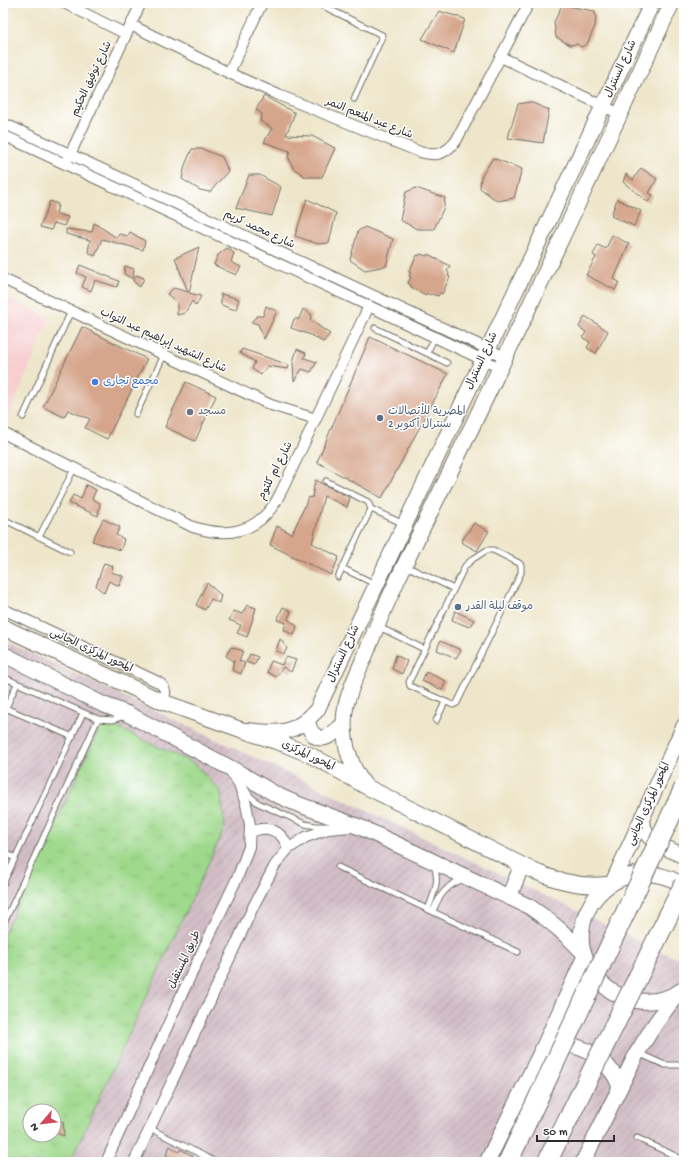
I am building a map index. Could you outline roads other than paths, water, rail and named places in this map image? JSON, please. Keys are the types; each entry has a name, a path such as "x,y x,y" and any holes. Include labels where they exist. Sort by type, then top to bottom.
{"highway":[{"path":"508,1162 684,788"},
{"path":"547,1162 684,885"}],"main road":[{"name":"شارع السنترال","path":"242,730 277,733 288,731 308,720 317,710 652,3"},
{"name":"شارع السنترال","path":"365,786 358,776 349,756 344,735 344,724 347,702 376,626 503,363 672,3"},
{"name":"المحور المركزى","path":"3,627 163,702 272,739 308,754 365,786 546,876 571,883 598,886 612,883"},
{"path":"3,654 102,704 128,714 295,803 362,828 530,907 550,920 568,936 584,954"},
{"path":"308,720 311,732 317,737 322,738 329,736 344,724"},
{"name":"المحور المركزى الجانبى","path":"612,883 684,726"},
{"path":"642,820 645,831 654,842 684,856"},
{"path":"509,897 522,865"},
{"path":"682,992 668,998 652,1001 627,999 608,989 600,982 588,966 582,942 584,920 588,909 594,900 612,883 624,877 646,873 669,878 684,885"},
{"path":"487,1162 544,1046 584,954"},
{"path":"583,1162 637,1053 659,1019 682,992"},
{"path":"544,1046 559,1044 575,1046 590,1052 613,1072 620,1086"}],"street":[{"path":"64,3 126,34"},
{"name":"شارع توفيق الحكيم","path":"66,164 141,3"},
{"path":"229,72 262,3"},
{"name":"شارع عبد المنعم النمر","path":"131,25 281,96 430,155 441,154 450,149 456,141 529,3"},
{"path":"501,56 620,114"},
{"name":"شارع محمد كريم","path":"3,123 503,363"},
{"name":"شارع محمد كريم","path":"3,135 435,337 485,355"},
{"name":"شارع الشهيد إبراهيم عبد التواب","path":"3,279 271,405 316,419"},
{"name":"شارع ام كلثوم","path":"3,433 193,527 209,532 227,533 245,529 261,520 273,506 369,306"},
{"name":"المحور المركزى الجانبى","path":"3,609 158,682 165,688 166,693 163,702"},
{"name":"طريق المستقبل","path":"106,1162 238,876 249,847 250,833 248,814 243,794 231,768"},
{"path":"134,1162 254,905 275,865 288,849 306,837 328,829 339,827 362,828"},
{"path":"250,833 260,828 276,831 284,838 288,849"}],"lane":[{"path":"317,3 382,35 354,99"},
{"path":"23,417 70,311"},
{"path":"375,328 447,363"},
{"path":"427,353 435,337"},
{"path":"136,414 164,355"},
{"path":"39,537 74,469"},
{"path":"326,481 366,500 370,509 338,577"},
{"path":"370,509 405,524"},
{"path":"3,519 70,552"},
{"path":"487,550 493,550 521,565 522,573 457,703 453,705 444,702 410,686 409,684 424,649 469,562 487,550"},
{"path":"405,565 454,589"},
{"path":"342,568 376,585"},
{"path":"376,626 424,649"},
{"path":"3,677 98,719 113,720 128,714"},
{"path":"17,684 4,710 73,738"},
{"path":"436,721 444,702"},
{"path":"3,884 84,713"},
{"path":"3,925 98,719"},
{"path":"3,852 15,858"},
{"path":"430,910 437,880 435,867 432,860"},
{"path":"338,866 518,952"},
{"path":"430,910 448,887 461,880 469,878"},
{"path":"637,1053 665,1065 684,1065"},
{"path":"149,1128 216,1162"},
{"path":"637,1138 684,1160"}],"place":[{"name":"مجمع تجارى","path":"95,382"},
{"name":"مسجد","path":"190,412"},
{"name":"المصرية للأتصالات سنترال أكتوبر 2","path":"380,418"},
{"name":"موقف ليلة القدر","path":"458,607"}]}
